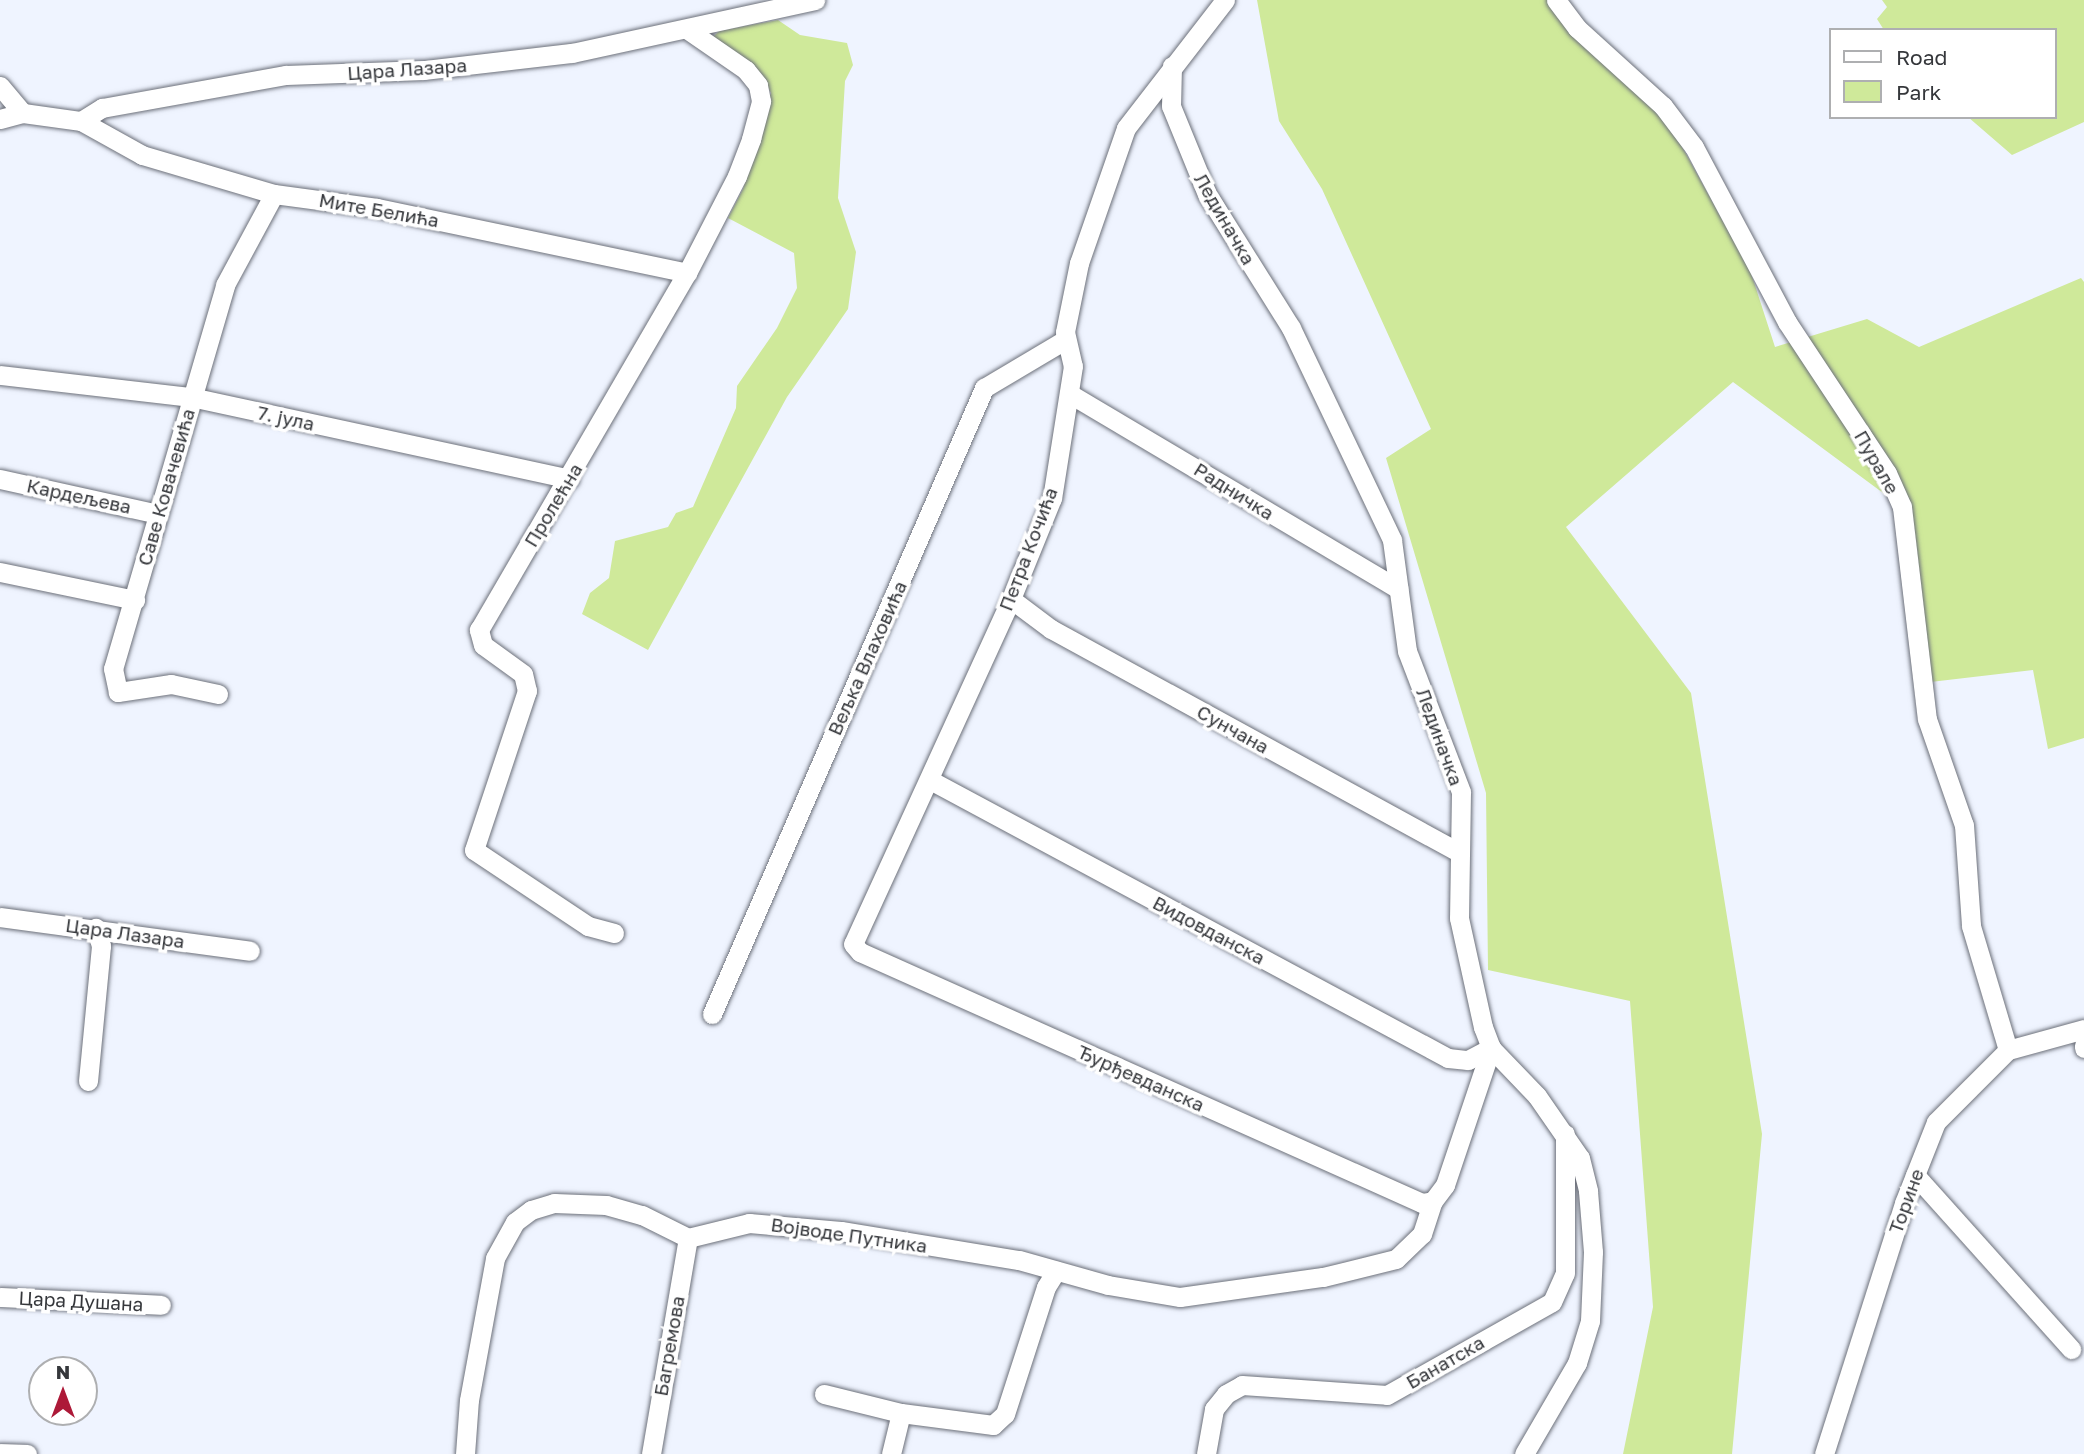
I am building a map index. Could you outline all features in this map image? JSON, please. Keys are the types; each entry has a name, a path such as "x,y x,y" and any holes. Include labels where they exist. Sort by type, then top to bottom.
{"street":[{"name":"Цара Лазара","path":"81,121 102,108 286,75 424,69 559,55 688,30 815,0"},
{"name":"Петра Кочића","path":"853,944 1011,599 1052,498 1070,394 1073,357 1065,340 1079,263 1106,179 1132,116 1225,0"},
{"name":"Пурале","path":"1556,0 1577,28 1663,106 1694,147 1787,322 1887,472 1902,507 1927,719 1964,825 1971,926 2008,1050"},
{"name":"Пролећна","path":"614,933 589,926 481,858 473,844 527,691 523,674 483,645 480,625 569,479 687,273 737,176 761,101 758,85 746,70 688,30"},
{"name":"Лединачка","path":"1172,66 1171,106 1207,194 1291,328 1392,540 1407,651 1461,792 1459,918 1474,999 1491,1048 1565,1133 1580,1158 1588,1191 1593,1252 1590,1321 1577,1363 1524,1454"},
{"path":"0,86 23,113"},
{"path":"0,119 23,113 81,121"},
{"name":"Мите Белића","path":"81,121 142,155 274,194 377,208 687,273"},
{"name":"Саве Ковачевића","path":"218,694 172,684 118,692 113,669 225,285 274,194"},
{"name":"Вељка Влаховића","path":"712,1014 984,388 1065,340"},
{"name":"7. јула","path":"0,375 191,397 569,479"},
{"name":"Радничка","path":"1070,394 1399,589"},
{"name":"Кардељева","path":"0,479 158,514"},
{"path":"0,572 135,600"},
{"name":"Сунчана","path":"1011,599 1051,629 1460,853"},
{"name":"Видовданска","path":"930,780 1448,1058 1468,1060 1491,1048"},
{"name":"Цара Лазара","path":"0,917 250,951"},
{"path":"88,1081 101,946 96,928"},
{"name":"Ђурђевданска","path":"853,944 860,952 1422,1203 1433,1201"},
{"name":"Торине","path":"1824,1454 1915,1175 1936,1122 2008,1050 2084,1029"},
{"name":"Војводе Путника","path":"688,1238 750,1223 792,1225 1019,1260 1056,1271 1180,1297 1323,1277 1396,1259 1422,1234 1433,1201 1445,1185 1491,1048"},
{"name":"Банатска","path":"1206,1454 1214,1409 1226,1394 1242,1385 1387,1395 1552,1301 1565,1273 1565,1133"},
{"path":"1915,1175 2071,1349"},
{"path":"465,1454 468,1400 495,1258 515,1222 540,1207 580,1202 642,1214 688,1238"},
{"name":"Багремова","path":"651,1454 688,1238"},
{"path":"824,1394 901,1413 993,1426 1004,1414 1046,1287 1056,1271"},
{"name":"Цара Душана","path":"0,1297 162,1305"},
{"path":"891,1454 901,1413"},
{"path":"0,1453 27,1454"}],"green space":[{"path":"1257,0 1549,0 1670,125 1750,270 1775,347 1867,319 1919,347 2081,278 2084,282 2084,738 2048,749 2033,670 1922,683 1902,507 1733,382 1566,527 1691,693 1762,1134 1732,1454 1623,1454 1653,1307 1630,1001 1488,970 1486,793 1386,458 1431,429 1322,189 1279,121"},
{"path":"1882,0 2084,0 2084,122 2012,155 1970,119 2056,119 2056,28 1883,28 1877,19 1887,7"},
{"path":"778,20 800,35 847,43 853,65 845,81 838,198 856,252 848,309 787,397 648,650 582,614 590,593 609,578 615,541 668,527 676,513 693,507 736,408 737,386 777,328 797,288 794,253 728,218 743,189 771,93 763,78 711,39 719,31"}]}
